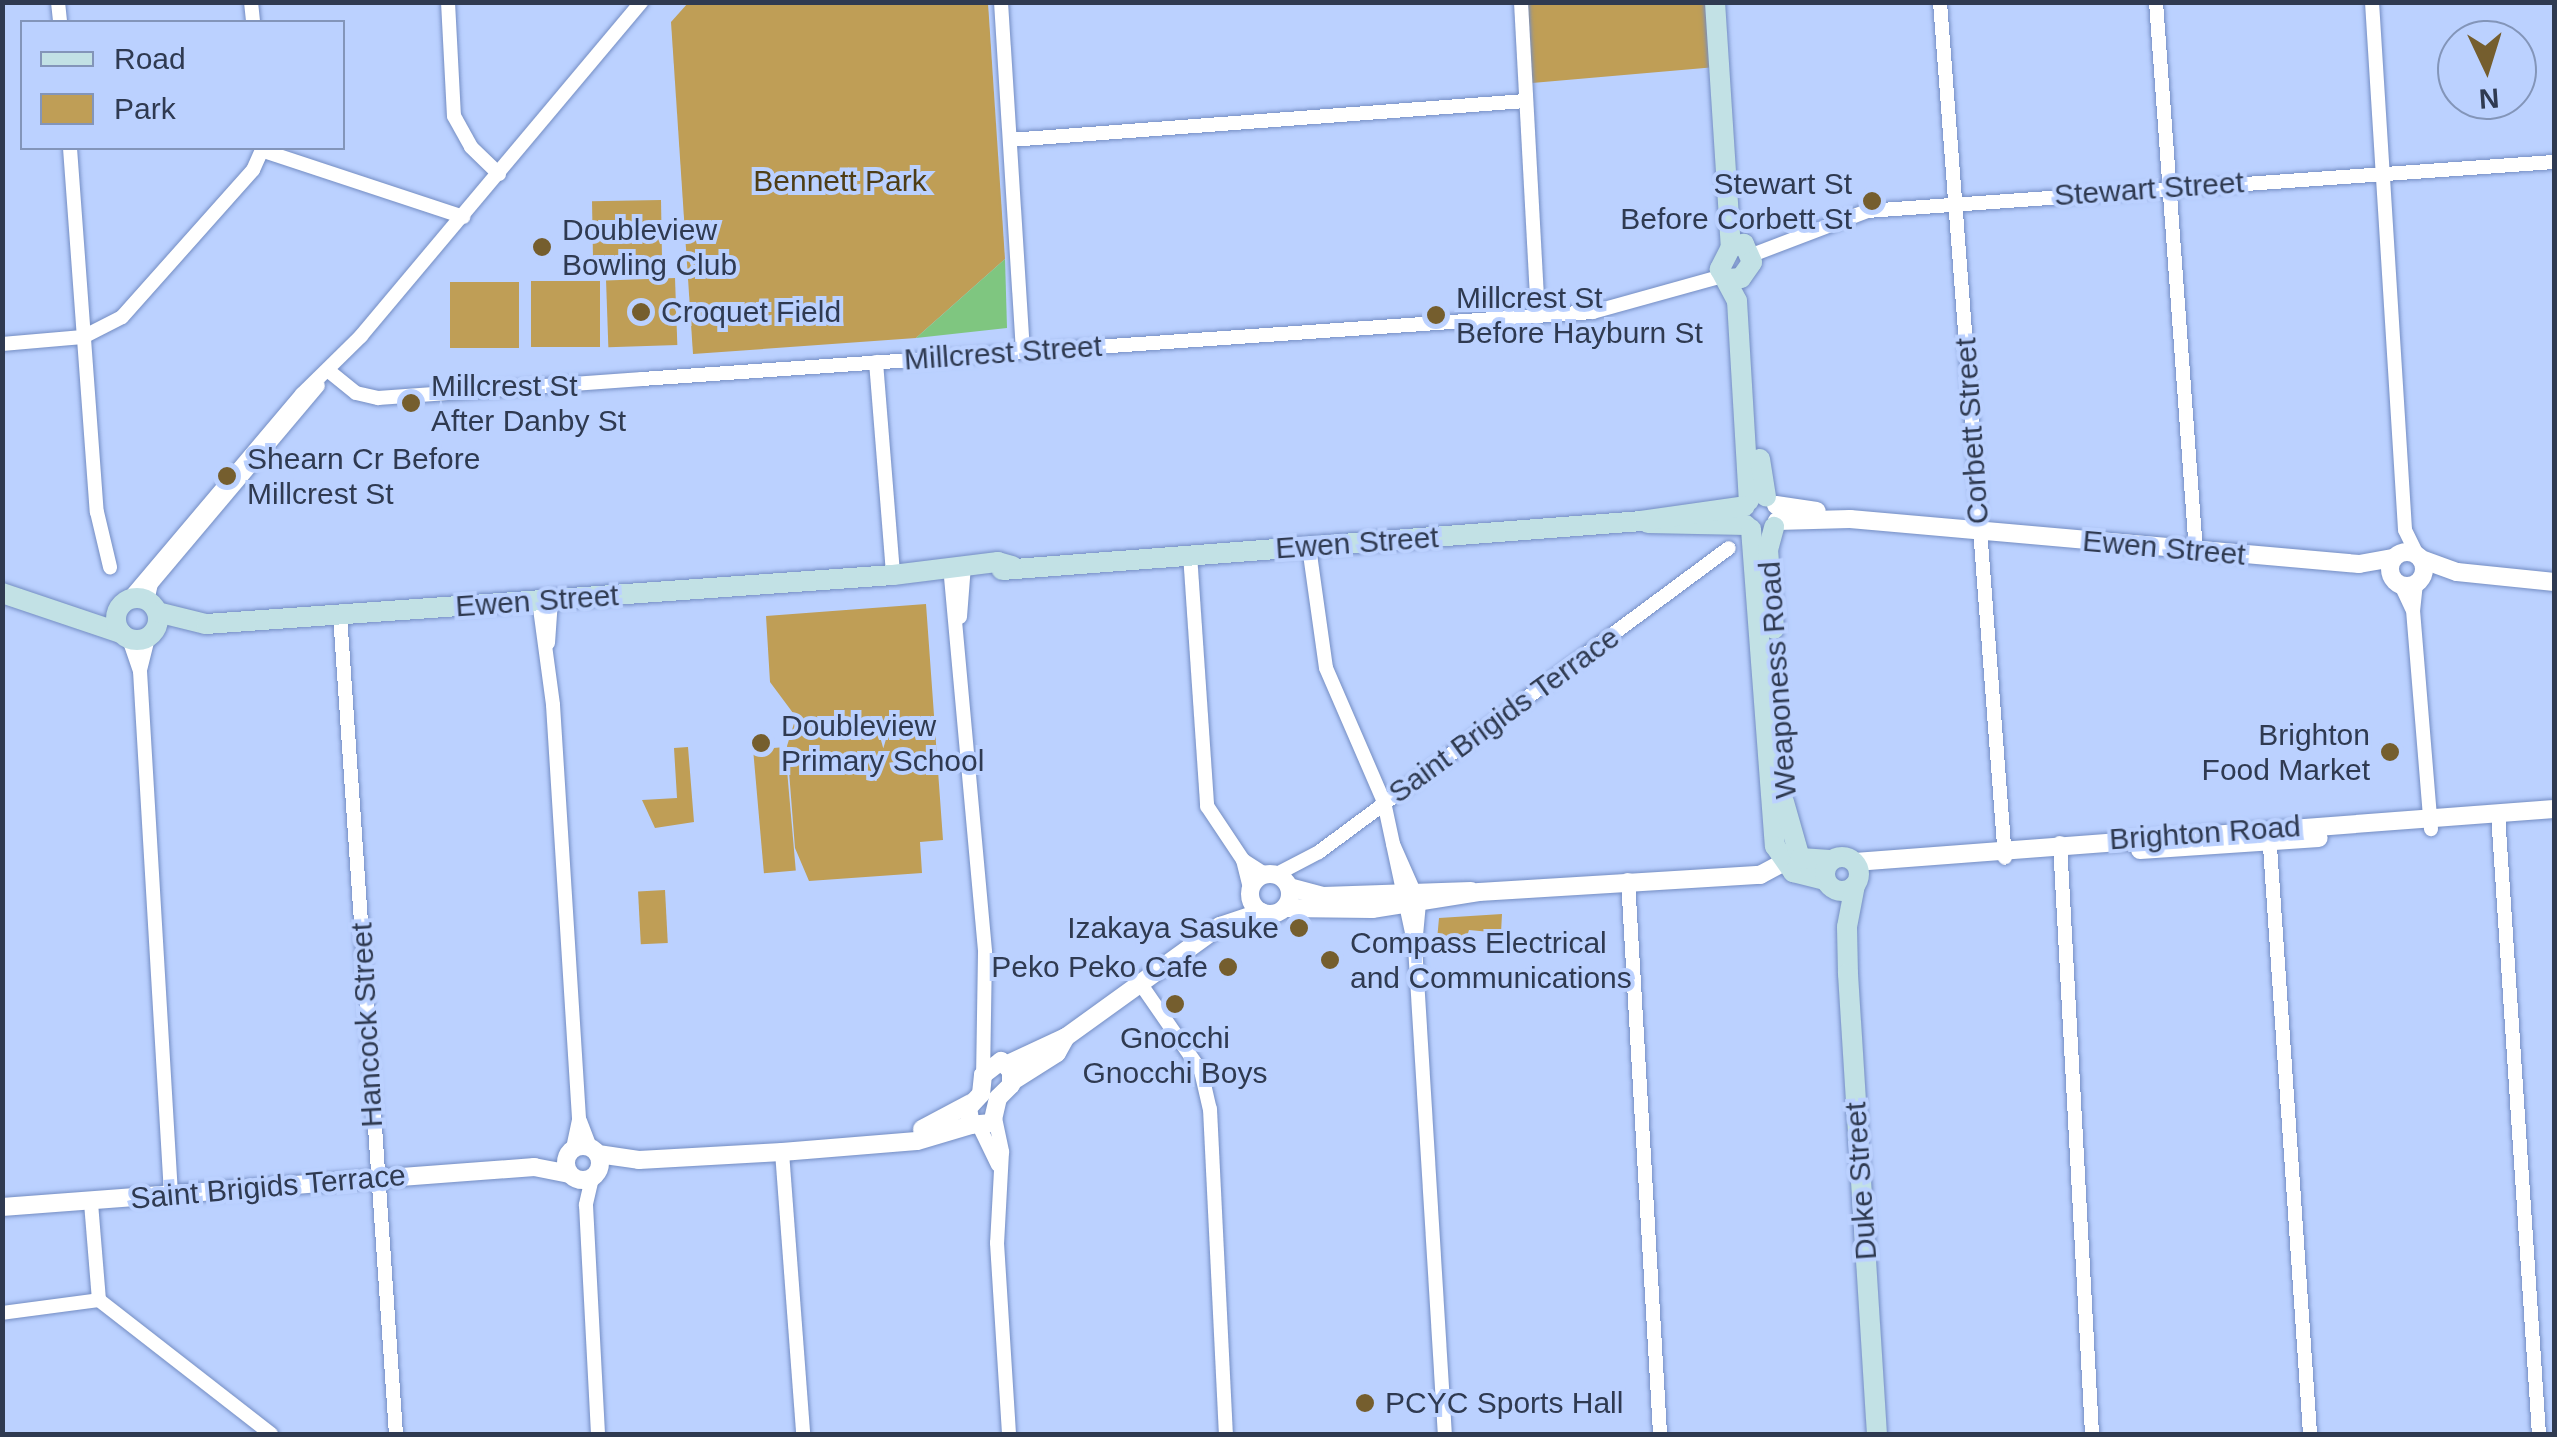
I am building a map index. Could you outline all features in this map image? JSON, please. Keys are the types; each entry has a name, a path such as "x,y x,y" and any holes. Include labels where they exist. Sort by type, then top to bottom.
{"main road":[{"name":"Weaponess Road","path":"1715,2 1735,263 1761,514 1784,855"},
{"name":"Weaponess Road","path":"1726,2 1735,263"},
{"name":"Ewen Street","path":"138,621 340,615 1761,514"},
{"path":"2,593 88,622 138,621"},
{"path":"1784,855 1830,877 1856,876"},
{"path":"1830,877 1856,876"},
{"name":"Duke Street","path":"1856,876 1847,927 1877,1434"},
{"name":"Duke Street","path":"1830,877 1847,927"}],"street":[{"path":"448,2 454,116 471,146 499,174"},
{"path":"170,1194 138,621 302,394 330,372 463,218 640,2"},
{"path":"1001,2 1022,350"},
{"path":"1521,2 1538,316"},
{"name":"Corbett Street","path":"1940,2 2005,853"},
{"path":"2156,2 2196,552"},
{"path":"2372,2 2405,530 2403,573 2413,610 2430,824"},
{"path":"1010,140 1524,101"},
{"path":"70,150 100,544 110,568"},
{"path":"2,344 83,336 122,317 263,150"},
{"path":"267,150 463,218"},
{"name":"Stewart Street","path":"1735,263 1849,215 1954,203 2554,162"},
{"name":"Millcrest Street","path":"330,372 356,393 378,398 1538,316 1622,308 1735,263"},
{"path":"876,362 892,575"},
{"name":"Ewen Street","path":"1761,514 2358,564 2403,573 2458,572 2554,582"},
{"path":"2405,530 2419,557"},
{"path":"1309,547 1326,668 1384,802 1411,898 1444,1434"},
{"name":"Saint Brigids Terrace","path":"1276,879 1729,548"},
{"path":"1190,554 1207,806 1242,860 1251,893 1262,912"},
{"name":"Ewen Street","path":"2403,573 2419,557 2458,572"},
{"path":"957,571 986,1032 981,1094 971,1102 998,1166 1009,1434"},
{"path":"545,601 598,1434"},
{"name":"Hancock Street","path":"340,615 396,1434"},
{"name":"Brighton Road","path":"1856,876 2005,853 2499,819 2554,810"},
{"path":"2499,819 2539,1434"},
{"name":"Brighton Road","path":"2499,819 2554,820"},
{"path":"2269,835 2310,1434"},
{"path":"2060,849 2092,1434"},
{"path":"1220,926 1285,908 1628,880 1760,875 1784,855"},
{"path":"1242,860 1276,879 1323,896 1411,898"},
{"path":"984,1075 1057,1053 1066,1037 1220,926 1251,893 1276,879"},
{"path":"1276,879 1285,908"},
{"path":"1628,880 1660,1434"},
{"path":"1140,983 1201,1071 1210,1109 1226,1434"},
{"path":"982,1124 998,1098 1007,1069 986,1032"},
{"name":"Saint Brigids Terrace","path":"889,1140 937,1124 971,1102"},
{"name":"Saint Brigids Terrace","path":"2,1207 90,1203 376,1177 917,1141 982,1124"},
{"path":"782,1152 803,1434"},
{"path":"90,1203 99,1300"},
{"path":"2,1313 99,1300 271,1434"}],"green space":[{"name":"Bennett Park","path":"688,3 988,3 1005,259 916,338 693,354 671,22"},
{"path":"1525,3 1711,3 1716,67 1532,83"},
{"name":"Croquet Field","path":"661,200 662,266 593,267 592,201"},
{"name":"Croquet Field","path":"675,278 677,345 608,347 606,280"},
{"name":"Croquet Field","path":"531,281 600,281 600,347 531,347"},
{"path":"450,282 519,282 519,348 450,348"},
{"path":"926,604 943,840 920,842 922,873 809,881 795,848 787,746 796,717 770,682 766,616"},
{"path":"688,747 694,822 655,828 642,800 677,798 674,748"},
{"path":"785,747 796,871 764,873 753,750"},
{"path":"665,890 668,943 641,944 638,891"},
{"path":"1502,914 1501,933 1469,930 1464,946 1456,936 1448,950 1436,951 1439,918"}],"shaded area":[{"path":"1005,259 1007,328 916,338"}],"place":[{"name":"Stewart St Before Corbett St","path":"1872,201"},
{"name":"Doubleview Bowling Club","path":"542,247"},
{"name":"Croquet Field","path":"641,312"},
{"name":"Millcrest St Before Hayburn St","path":"1436,315"},
{"name":"Millcrest St After Danby St","path":"411,403"},
{"name":"Shearn Cr Before Millcrest St","path":"227,476"},
{"name":"Doubleview Primary School","path":"761,743"},
{"name":"Brighton Food Market","path":"2390,752"},
{"name":"Izakaya Sasuke","path":"1299,928"},
{"name":"Compass Electrical and Communications","path":"1330,960"},
{"name":"Peko Peko Cafe","path":"1228,967"},
{"name":"Gnocchi Gnocchi Boys","path":"1175,1004"},
{"name":"PCYC Sports Hall","path":"1365,1403"}]}
